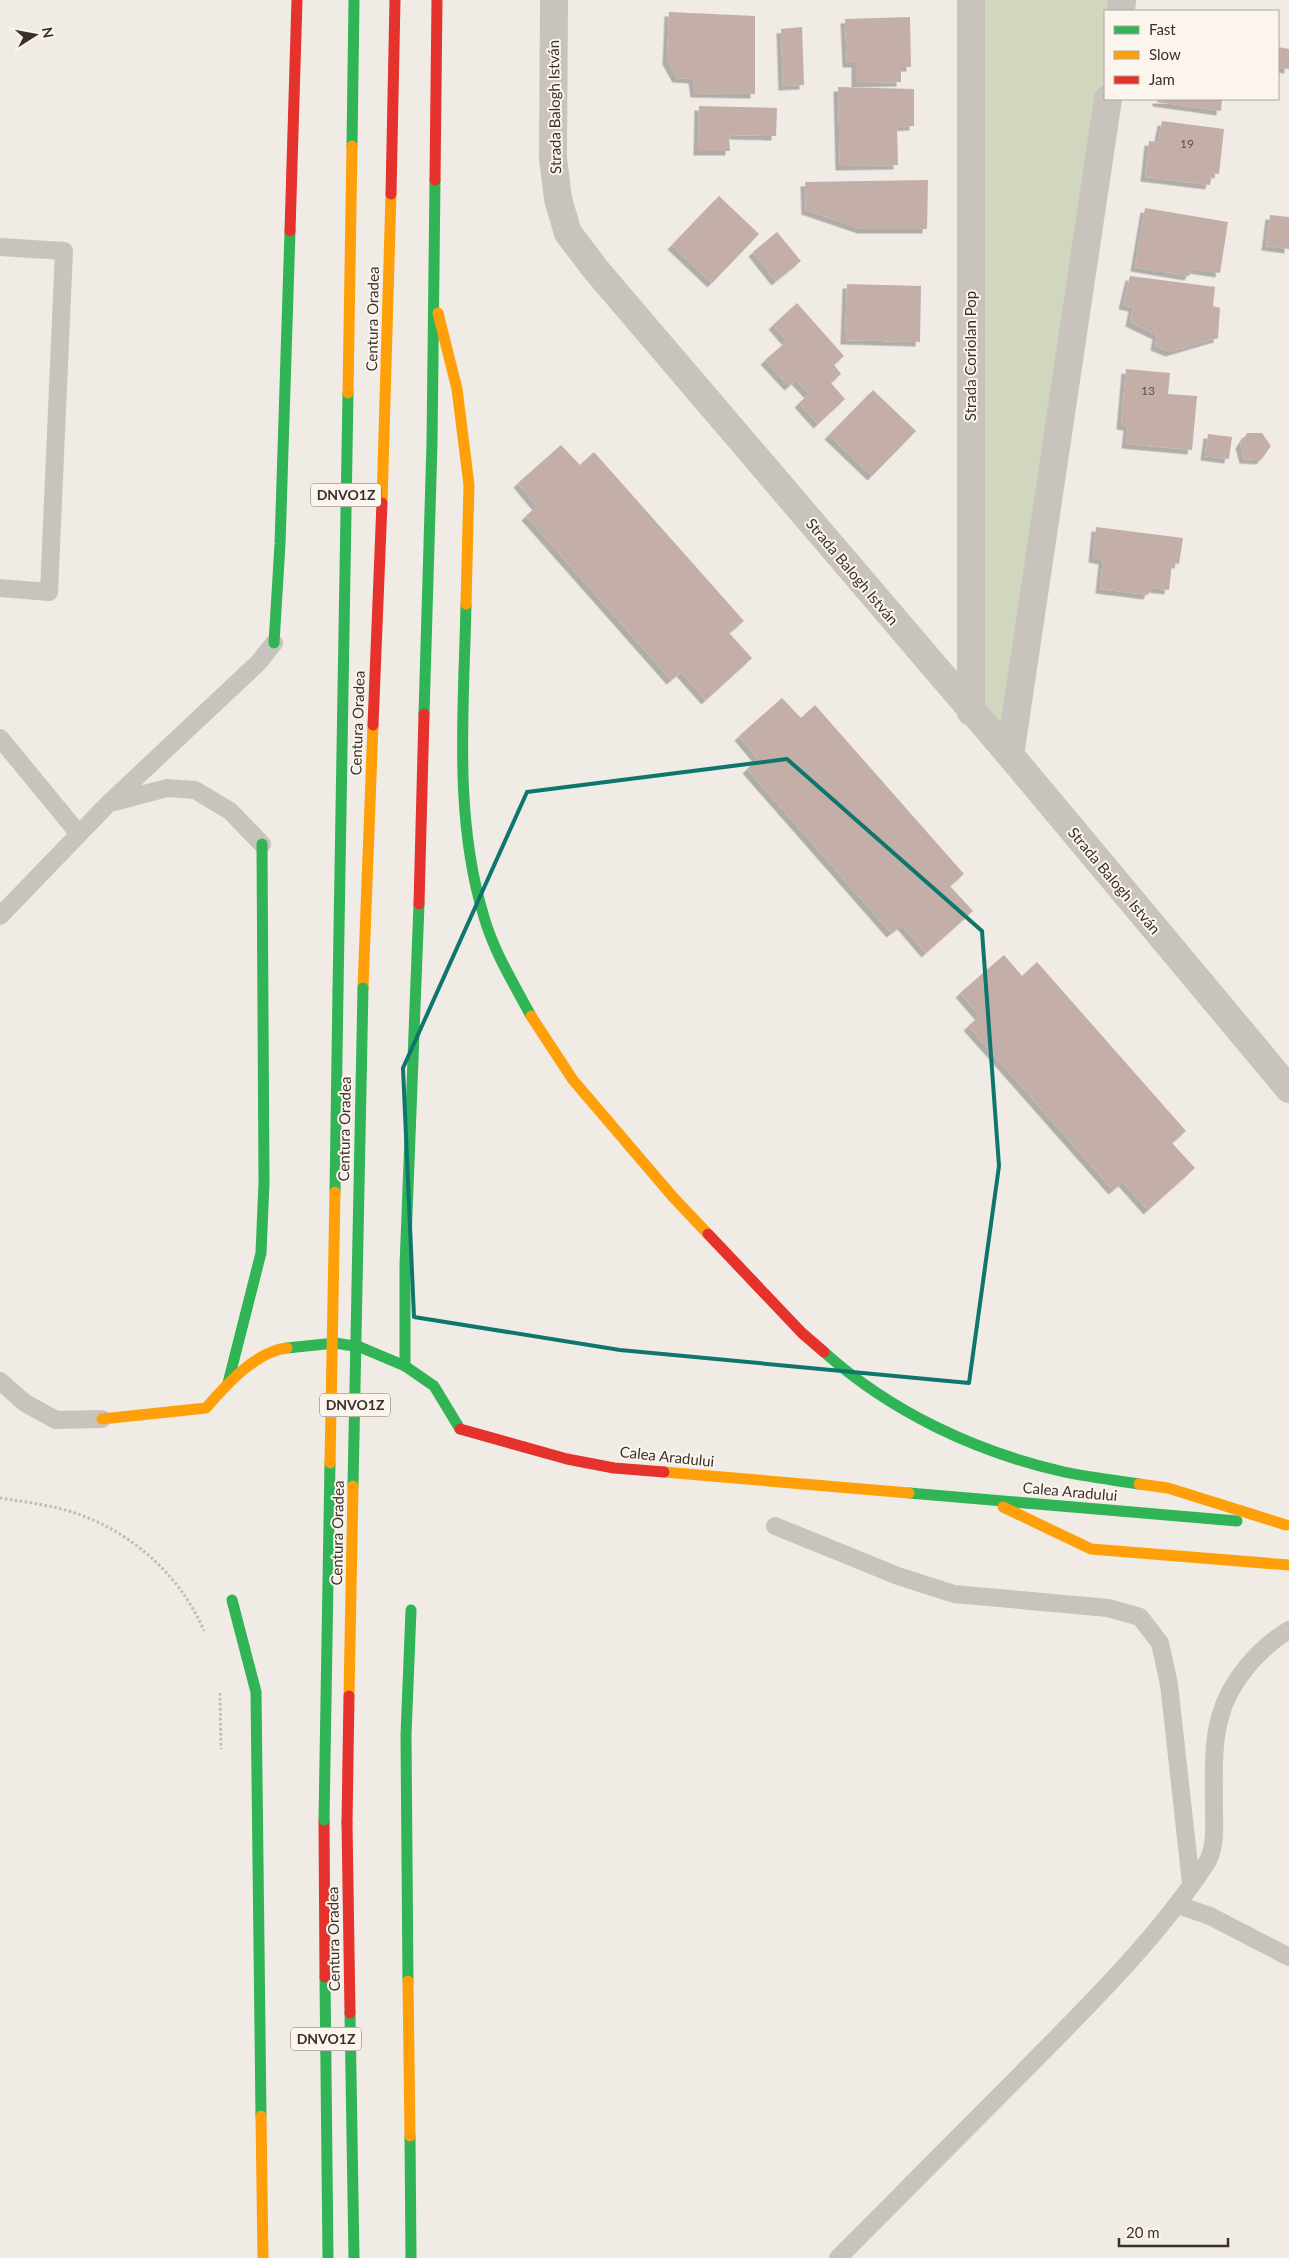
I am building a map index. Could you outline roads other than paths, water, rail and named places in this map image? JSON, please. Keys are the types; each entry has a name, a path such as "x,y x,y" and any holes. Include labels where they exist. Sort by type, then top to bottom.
{"main road":[{"path":"274,643 281,534 297,0"},
{"name":"Centura Oradea","path":"328,2258 324,1820 354,0"},
{"name":"Centura Oradea","path":"354,2258 347,1823 363,988 388,342 395,0"},
{"path":"405,1366 405,1266 432,443 437,0"},
{"path":"434,298 457,389 470,485 463,763 465,814 472,870 484,918 504,967 537,1026 573,1080 673,1197 802,1333 844,1370 877,1394 911,1414 988,1450 1064,1472 1168,1488 1288,1525"},
{"path":"228,1383 261,1252 264,1183 262,844"},
{"name":"Calea Aradului","path":"102,1419 206,1408 228,1383 253,1363 279,1349 310,1344 334,1343 360,1347 405,1366 434,1386 460,1429 567,1459 614,1468 1288,1525"},
{"path":"988,1500 1091,1549 1289,1565"},
{"path":"232,1600 256,1692 263,2258"},
{"path":"411,1610 406,1735 412,2258"}],"street":[{"name":"Strada Balogh István","path":"554,0 553,158 558,199 568,233 597,272 971,712 1010,755 1289,1089"},
{"name":"Strada Coriolan Pop","path":"971,0 971,712"},
{"path":"1010,755 1108,100"}],"lane":[{"path":"0,247 64,251 49,592 0,588"},
{"path":"0,916 109,804 259,662 274,643"},
{"path":"0,738 79,834"},
{"path":"109,804 166,788 195,790 230,811 262,844"},
{"path":"0,1381 25,1403 56,1420 102,1419"},
{"path":"775,1526 898,1576 954,1594 1108,1608 1140,1618 1160,1643 1169,1684 1191,1883"},
{"path":"838,2258 1126,1967 1178,1905 1191,1883 1208,1862 1214,1838 1214,1765 1220,1717 1228,1696 1246,1670 1262,1652 1289,1630"},
{"path":"1178,1905 1210,1916 1289,1957"}]}
